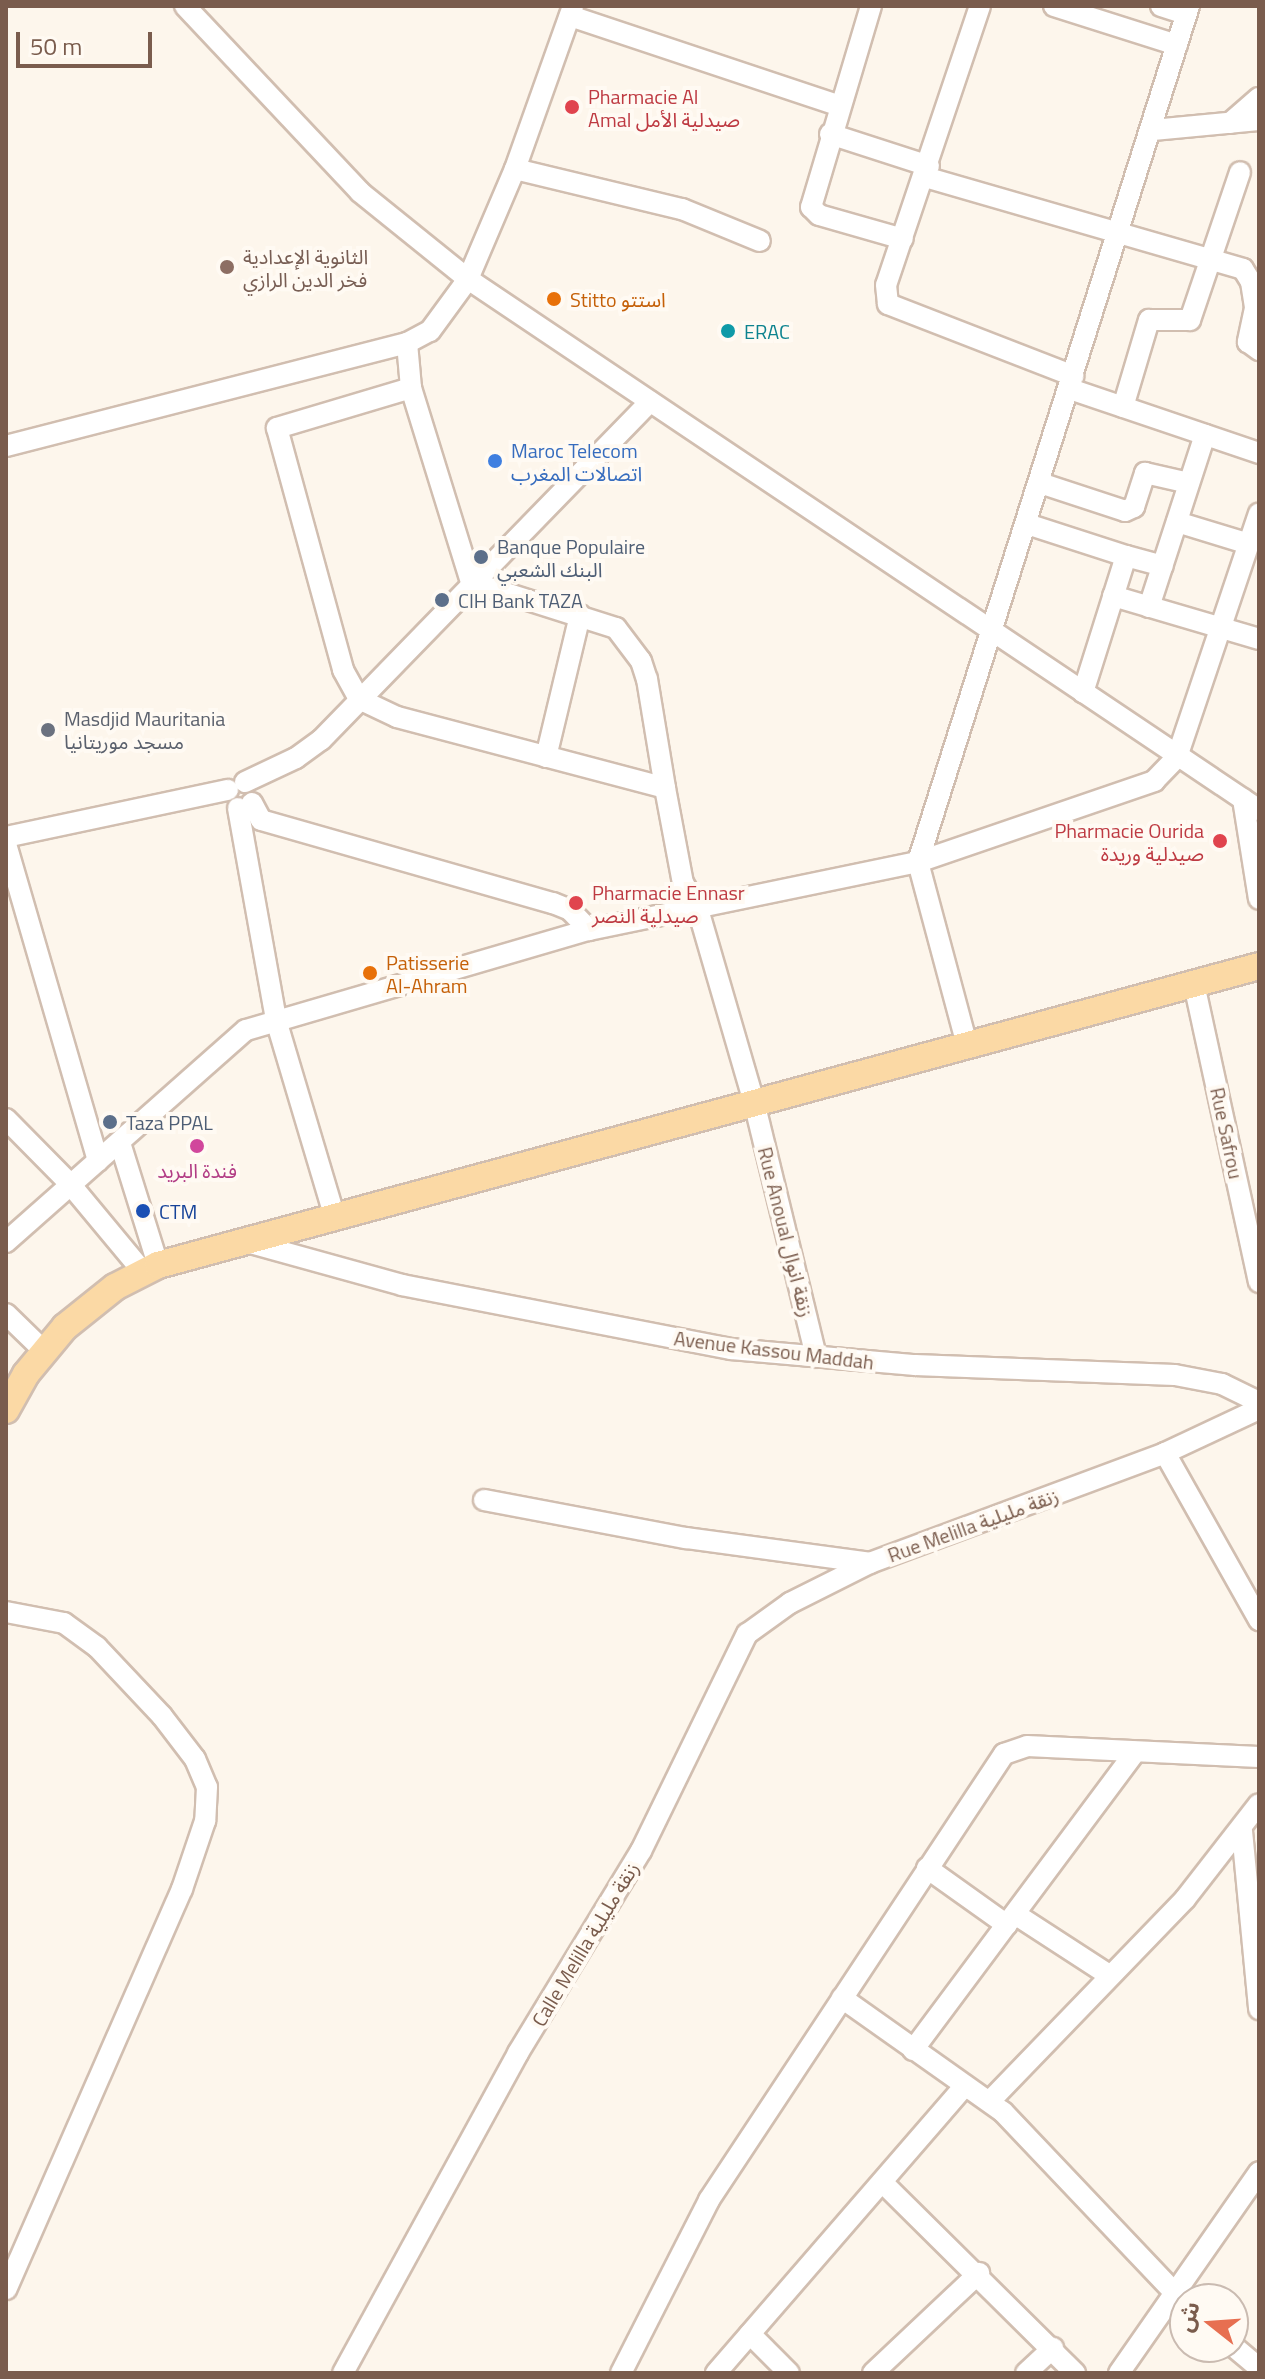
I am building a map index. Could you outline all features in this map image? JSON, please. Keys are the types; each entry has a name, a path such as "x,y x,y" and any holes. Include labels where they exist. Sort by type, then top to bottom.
{"main road":[{"path":"6,1410 44,1351 89,1306 150,1268 334,1215 755,1106 1259,966"}],"street":[{"path":"185,6 360,192 468,279 1251,804 1259,899"},
{"path":"871,6 838,105 811,207 819,215 903,239"},
{"path":"980,6 927,172 886,285 888,304 1123,407 1259,453"},
{"path":"1054,6 1177,45"},
{"path":"967,1045 918,862 1153,130 1188,10 1161,6"},
{"path":"6,446 407,343 445,315 468,279 515,169 572,11 838,105"},
{"path":"1230,123 1259,98"},
{"path":"1153,130 1259,120"},
{"path":"830,134 927,172 1249,274 1255,308 1248,342 1259,350"},
{"path":"515,169 682,209 760,241"},
{"path":"1123,407 1149,320 1188,322 1213,261 1240,172"},
{"path":"407,343 411,388 471,582"},
{"path":"411,388 277,428 321,602 343,670 359,699 397,717 665,788"},
{"path":"6,837 236,786 296,758 359,699 650,402"},
{"path":"1149,607 1205,435"},
{"path":"1040,483 1125,511 1134,507 1145,473 1189,483"},
{"path":"6,1242 70,1184 121,1146 219,1051 246,1030 589,930 918,862 1145,785 1177,757 1219,627 1250,569 1249,544 1259,513"},
{"path":"1177,522 1249,544"},
{"path":"1027,524 1163,566"},
{"path":"1083,692 1126,556"},
{"name":"Rue Anoual زنقة انوال","path":"471,582 616,628 641,661 683,883 697,906 755,1106 816,1357"},
{"path":"1113,596 1259,639"},
{"path":"546,757 580,615"},
{"path":"236,786 253,789 245,806 276,1020 334,1215"},
{"path":"245,806 261,820 553,903 570,910 589,930"},
{"path":"6,844 98,1161"},
{"name":"Rue Safrou","path":"1194,984 1256,1246 1259,1282"},
{"path":"6,1119 150,1268"},
{"path":"121,1146 150,1268"},
{"name":"Avenue Kassou Maddah","path":"247,1242 501,1306 731,1349 816,1357 1175,1375 1222,1384 1259,1402"},
{"path":"6,1314 44,1351"},
{"name":"Rue Melilla زنقة مليلية","path":"484,1500 686,1538 870,1563 1165,1453 1259,1409"},
{"path":"1165,1453 1259,1620"},
{"name":"Calle Melilla زنقة مليلية","path":"343,2373 518,2053 641,1851 747,1634 790,1603 870,1563"},
{"path":"6,1612 64,1623 97,1647 162,1716 195,1759 207,1787 205,1821 182,1889 6,2289"},
{"path":"621,2373 709,2200 927,1868 1010,1749 1259,1757"},
{"path":"913,2050 1135,1752"},
{"path":"990,2101 1185,1899 1242,1831 1259,1804"},
{"path":"1242,1831 1259,2009"},
{"path":"927,1868 1109,1975"},
{"path":"842,1998 990,2101 1103,2213 1169,2288"},
{"path":"716,2373 965,2086"},
{"path":"1190,2283 1259,2172"},
{"path":"882,2182 979,2273 1075,2373"},
{"path":"873,2373 979,2273"},
{"path":"1119,2373 1169,2313"},
{"path":"750,2334 789,2373"},
{"path":"1026,2373 1053,2348"}],"place":[{"name":"Pharmacie Al Amal صيدلية الأمل","path":"572,107"},
{"name":"الثانوية الإعدادية فخر الدين الرازي","path":"227,267"},
{"name":"Stitto استتو","path":"554,299"},
{"name":"ERAC","path":"728,331"},
{"name":"Maroc Telecom اتصالات المغرب","path":"495,461"},
{"name":"Banque Populaire البنك الشعبي","path":"481,557"},
{"name":"CIH Bank TAZA","path":"442,600"},
{"name":"Masdjid Mauritania مسجد موريتانيا","path":"48,730"},
{"name":"Pharmacie Ourida صيدلية وريدة","path":"1220,841"},
{"name":"Pharmacie Ennasr صيدلية النصر","path":"576,903"},
{"name":"Patisserie Al-Ahram","path":"370,973"},
{"name":"Taza PPAL","path":"110,1122"},
{"name":"فندة البريد","path":"197,1146"},
{"name":"CTM","path":"143,1211"}]}
